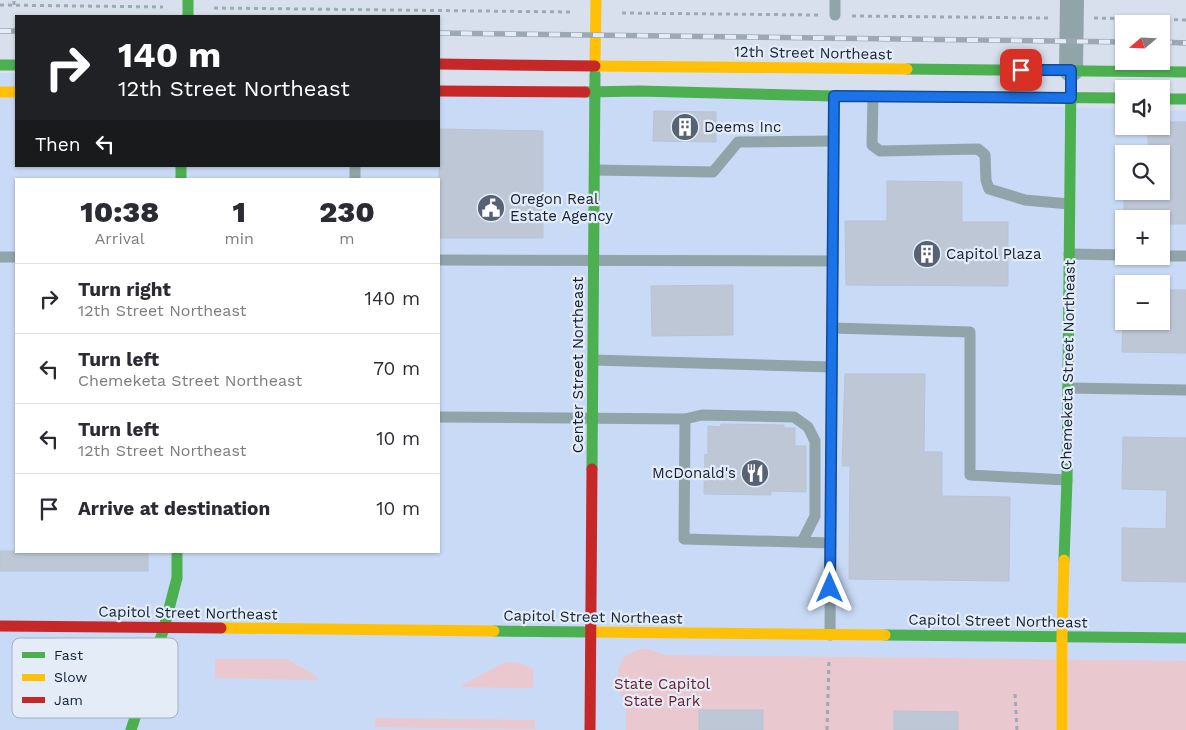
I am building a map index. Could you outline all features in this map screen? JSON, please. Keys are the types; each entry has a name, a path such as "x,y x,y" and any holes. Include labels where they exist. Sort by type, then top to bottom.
{"main road":[{"path":"188,0 188,15"},
{"name":"Center Street Northeast","path":"590,730 596,0"},
{"name":"12th Street Northeast","path":"440,64 1186,72"},
{"path":"0,65 15,65"},
{"name":"Chemeketa Street Northeast","path":"1062,730 1062,637 1067,480 1071,70"},
{"path":"440,91 595,92 639,90 834,96 1115,98"},
{"path":"0,92 15,92"},
{"path":"1170,99 1186,99"},
{"path":"161,638 177,578 177,553"},
{"name":"Capitol Street Northeast","path":"0,626 1186,638"},
{"path":"131,730 135,718"}],"street":[{"name":"Chemeketa Street Northeast","path":"1071,70 1072,0"}],"lane":[{"path":"835,0 835,15"},
{"path":"830,635 834,96"},
{"path":"873,96 872,145 880,151 978,149 985,155 986,180 989,189 1025,200 1070,204"},
{"path":"594,170 713,172 738,142 834,141"},
{"path":"1069,254 1115,255"},
{"path":"1170,256 1186,256"},
{"path":"0,257 15,257"},
{"path":"440,260 832,261"},
{"path":"832,328 970,332 970,475 1067,480"},
{"path":"593,360 832,367"},
{"path":"1068,388 1186,390"},
{"path":"440,417 686,419 702,415 794,418 808,427 815,441 815,516 802,542"},
{"path":"686,419 684,539 831,543"},
{"path":"815,516 831,543"}],"path":[{"path":"14,0 14,5"},
{"path":"0,5 156,7"},
{"path":"217,8 554,11"},
{"path":"1170,20 1186,20"},
{"path":"827,730 830,635"},
{"path":"1015,694 1017,730"}],"shaded area":[{"path":"0,73 15,73 15,167 440,167 440,87 1115,109 1115,135 1170,135 1170,110 1186,111 1186,730 0,730"}],"green space":[{"name":"State Capitol State Park","path":"639,649 648,649 665,655 1186,661 1186,730 626,730 625,703 619,691 618,669 624,657"},
{"path":"215,659 287,659 317,677 317,680 215,678"},
{"path":"505,662 520,663 533,669 533,688 462,687 462,685"},
{"path":"375,718 535,720 535,729 375,727"}],"building":[{"name":"Deems Inc","path":"654,111 716,112 716,142 653,141"},
{"path":"1170,122 1186,122 1186,224 1170,224 1170,210 1124,210 1124,200 1170,200 1170,145 1148,145 1148,135 1170,135"},
{"name":"Oregon Real Estate Agency","path":"440,129 543,131 543,238 440,238"},
{"name":"Capitol Plaza","path":"887,181 962,182 962,222 1008,222 1008,286 846,285 845,221 887,221"},
{"path":"733,285 733,335 652,336 651,286"},
{"path":"1170,290 1186,290 1186,353 1122,352 1123,330 1170,330"},
{"path":"845,374 925,374 924,452 942,452 942,496 1010,497 1009,581 849,579 850,466 842,466"},
{"name":"McDonald's","path":"721,424 784,425 784,428 795,428 795,446 806,446 806,492 771,491 771,495 704,494 705,454 708,455 708,426 721,427"},
{"path":"1123,437 1186,438 1186,582 1122,581 1122,528 1166,529 1167,490 1122,489"},
{"path":"0,551 15,551 15,553 148,553 148,571 0,571"},
{"path":"699,710 763,710 763,730 699,730"},
{"path":"894,711 958,712 958,730 894,730"}],"railway":[{"path":"0,31 15,31"},
{"path":"440,33 1115,42"},
{"path":"1170,42 1186,43"}],"traffic: fast":[{"path":"188,0 188,15"},
{"path":"0,65 15,65"},
{"path":"907,69 1186,72"},
{"path":"592,469 595,74"},
{"path":"1064,560 1067,480 1071,74"},
{"path":"585,92 639,91 834,96 1115,98"},
{"path":"1170,99 1186,99"},
{"path":"181,167 181,178"},
{"path":"161,638 177,578 177,553"},
{"path":"494,631 591,632"},
{"path":"885,635 1186,638"},
{"path":"131,730 135,718"}],"traffic: slow":[{"path":"595,65 596,0"},
{"path":"595,66 907,69"},
{"path":"0,92 15,92"},
{"path":"1062,730 1064,560"},
{"path":"221,628 494,631"},
{"path":"591,632 885,635"}],"traffic: jam":[{"path":"440,64 595,66"},
{"path":"440,91 585,92"},
{"path":"590,730 592,469"},
{"path":"0,626 221,628"}],"place":[{"name":"Deems Inc","path":"685,127"},
{"name":"Oregon Real Estate Agency","path":"491,208"},
{"name":"Capitol Plaza","path":"927,254"},
{"name":"McDonald's","path":"755,473"}],"route":[{"path":"830,588 834,96 1071,98 1071,70 1021,70"}]}
